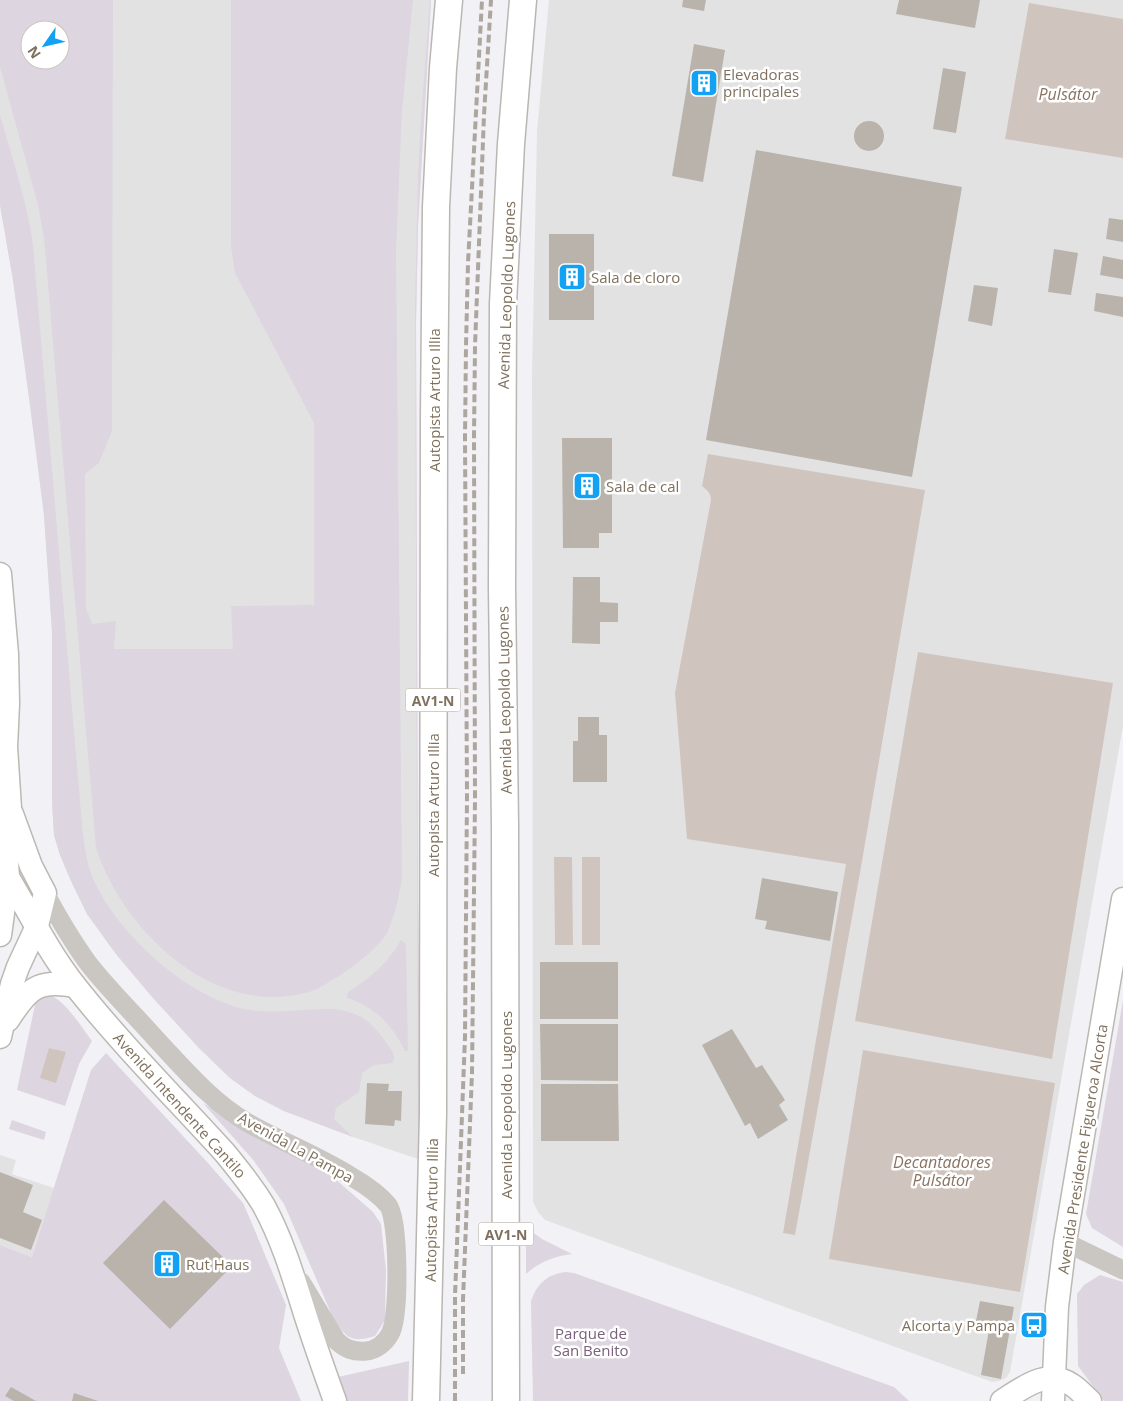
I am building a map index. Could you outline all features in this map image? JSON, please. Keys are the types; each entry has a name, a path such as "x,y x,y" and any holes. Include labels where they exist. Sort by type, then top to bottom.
{"highway":[{"name":"Autopista Arturo Illia","path":"426,1401 433,1114 436,207 443,68 449,0"},
{"name":"Avenida Leopoldo Lugones","path":"506,1401 505,836 502,587 503,304 511,144 523,0"}],"main road":[{"path":"0,574 6,654 8,704 6,747 10,808 6,849 8,877 0,935"},
{"path":"1,1032 12,984 36,926 45,892 31,866 10,808"},
{"path":"8,877 50,950 75,986"},
{"name":"Avenida Presidente Figueroa Alcorta","path":"1053,1401 1057,1304 1065,1242 1123,899"},
{"path":"1,1032 26,996 37,987 59,983 75,986"},
{"name":"Avenida Intendente Cantilo","path":"75,986 225,1153 242,1173 264,1205 290,1264 306,1319 335,1401"},
{"path":"1002,1401 1035,1382 1054,1377 1074,1386 1090,1401"}],"street":[{"name":"Avenida La Pampa","path":"45,892 67,933 89,964 197,1082 222,1104 247,1122 329,1162 366,1185 388,1205 393,1217 397,1270 397,1302 390,1334 382,1345 369,1351 357,1352 344,1348 336,1340 290,1264"},
{"path":"1065,1242 1123,1270"}],"shaded area":[{"path":"0,0 431,0 418,226 416,324 421,1160 284,1111 255,1096 230,1078 199,1048 153,998 116,954 87,914 71,881 54,835 52,802 52,631 44,515 13,280 0,205"},
{"path":"549,0 1123,0 1123,726 1010,1372 1006,1378 999,1381 992,1382 545,1220 533,1202 532,375 537,131"},
{"path":"0,1155 16,1160 12,1174 54,1188 32,1257 0,1245"}],"green space":[{"path":"0,0 113,0 112,431 99,463 85,474 86,608 92,624 116,621 114,649 233,649 231,606 314,605 314,423 235,273 231,246 231,0 413,0 402,112 396,252 402,878 390,926 383,938 372,950 339,976 309,992 270,997 237,992 205,979 176,960 149,936 127,909 109,879 96,848 44,238 38,205 0,67"},
{"path":"430,0 418,226 416,324 421,1160 418,1160 415,305 418,174"},
{"path":"0,115 23,196 33,245 81,813 85,850 91,873 101,895 134,939 178,977 202,992 227,1004 250,1010 269,1012 317,1009 340,1010 353,1013 373,1026 393,1052 393,1063 374,1065 362,1073 359,1092 336,1108 334,1119 353,1137 284,1111 255,1096 230,1078 199,1048 153,998 116,954 87,914 60,855 54,835 52,802 52,631 44,515 13,280 0,205"},
{"path":"401,940 406,944 408,1051 405,1051 395,1034 382,1018 357,1001 347,998 348,992 371,976 384,963"},
{"path":"48,995 54,997 66,1007 92,1041 79,1064 65,1106 17,1090 36,1000"},
{"path":"1123,1000 1123,1247 1092,1228 1086,1214"},
{"path":"106,1053 243,1203 286,1305 279,1348 301,1401 0,1401 0,1245 32,1257 91,1070"},
{"path":"203,1103 267,1141 325,1170 373,1212 381,1224 386,1270 385,1320 375,1336 360,1339 351,1338 343,1332 334,1320 284,1204 254,1161"},
{"path":"12,1120 46,1132 44,1140 9,1129"},
{"path":"528,1229 542,1239 572,1254 548,1260 526,1274 526,1230"},
{"name":"Parque de San Benito","path":"566,1272 574,1273 894,1387 909,1401 533,1401 531,1301 536,1290 544,1281 553,1275"},
{"path":"1100,1275 1123,1282 1123,1401 1104,1401 1078,1366 1077,1294 1084,1285"},
{"path":"409,1361 408,1401 346,1401 338,1377"}],"water":[{"name":"Pulsátor","path":"1029,3 1123,19 1123,158 1005,139"},
{"path":"708,454 925,490 861,867 795,1235 783,1233 846,864 687,839 675,693 711,500 707,490 702,486"},
{"path":"918,652 1113,683 1052,1059 855,1021"},
{"path":"554,857 572,857 573,945 555,945"},
{"path":"582,857 600,857 600,945 582,945"},
{"path":"49,1048 66,1052 56,1083 40,1078"},
{"name":"Decantadores Pulsátor","path":"863,1050 1055,1083 1020,1292 829,1259"}],"building":[{"path":"683,0 706,0 704,11 682,7"},
{"path":"899,0 980,0 975,28 896,14"},
{"name":"Elevadoras principales","path":"694,44 725,50 703,182 672,176"},
{"path":"943,68 966,72 956,133 933,129"},
{"path":"869,121 880,125 884,136 880,147 869,151 858,147 854,136 858,125"},
{"path":"756,150 962,187 912,477 706,440"},
{"path":"1109,218 1123,220 1123,242 1106,239"},
{"name":"Sala de cloro","path":"549,234 594,234 594,320 549,320"},
{"path":"1054,249 1078,253 1071,295 1048,292"},
{"path":"1103,256 1123,260 1123,279 1100,275"},
{"path":"974,285 998,288 992,326 968,321"},
{"path":"1096,293 1123,297 1123,317 1094,311"},
{"name":"Sala de cal","path":"562,438 612,438 612,533 599,533 599,548 563,548"},
{"path":"573,577 600,577 600,602 618,603 618,622 600,622 600,644 572,643"},
{"path":"578,717 599,717 599,735 607,735 607,782 573,782 573,741 578,741"},
{"path":"762,878 838,892 830,941 765,929 767,921 755,919"},
{"path":"540,962 618,962 618,1019 540,1019"},
{"path":"540,1024 618,1024 618,1081 541,1080"},
{"path":"732,1029 756,1068 762,1065 785,1100 779,1105 788,1120 758,1139 750,1123 745,1126 702,1045"},
{"path":"367,1083 389,1084 388,1091 402,1091 401,1121 395,1120 394,1126 365,1124"},
{"path":"541,1084 618,1084 619,1141 541,1141"},
{"path":"0,1172 33,1185 23,1212 42,1220 31,1250 0,1238"},
{"name":"Rut Haus","path":"164,1200 232,1266 170,1329 103,1263"},
{"path":"980,1301 1014,1307 1001,1379 981,1375 990,1324 976,1321"},
{"path":"11,1387 36,1401 14,1401 5,1396"},
{"path":"74,1393 98,1401 72,1401"}],"railway":[{"path":"455,1401 455,1296 465,1037 467,795 466,346 468,263 482,0"},
{"path":"463,1374 463,1300 472,1073 475,800 475,346 484,115 491,0"}],"place":[{"name":"Elevadoras principales","path":"704,83"},
{"name":"Sala de cloro","path":"572,277"},
{"name":"Sala de cal","path":"587,486"},
{"name":"Rut Haus","path":"167,1264"},
{"name":"Alcorta y Pampa","path":"1034,1325"}]}
